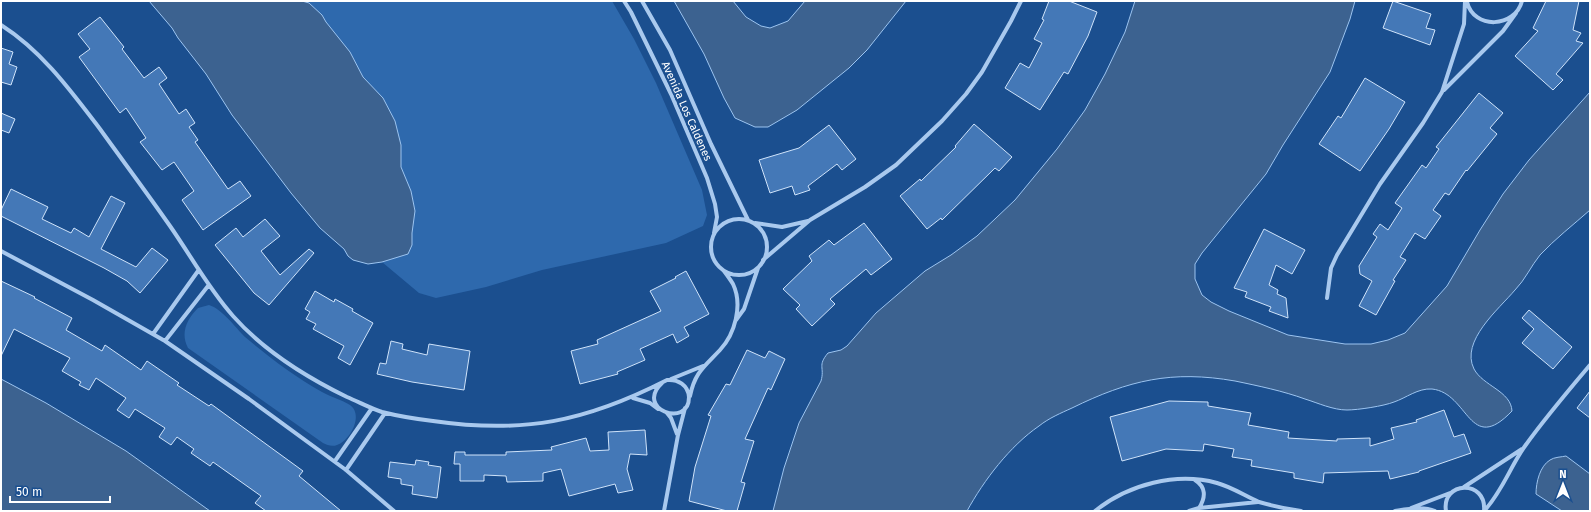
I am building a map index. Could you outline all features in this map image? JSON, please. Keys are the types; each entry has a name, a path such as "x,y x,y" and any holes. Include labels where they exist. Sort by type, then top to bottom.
{"street":[{"name":"Avenida Los Caldenes","path":"624,1 672,94 707,178 715,204 717,217 714,233"},
{"name":"Avenida Los Caldenes","path":"642,1 670,50 711,144 748,220"},
{"path":"735,322 744,309 758,267 763,260 810,220 865,187 896,165 942,121 966,94 982,72 1021,1"},
{"path":"1466,1 1473,14 1480,19 1490,22 1499,22 1508,19 1516,13"},
{"path":"1442,92 1464,24 1466,1"},
{"path":"1327,298 1332,268 1337,255 1380,184 1423,123 1442,92 1502,31 1516,13 1522,1"},
{"path":"1,25 34,50 56,72 170,226 208,286 234,318 255,338 278,356 316,380 372,408 385,412 462,425 529,425 562,421 591,413 633,398 667,380 704,366"},
{"path":"664,511 678,435 692,386 704,366 721,350 732,332 735,322 737,298 733,284 724,271 717,265 710,250 714,233 725,222 741,218 753,222 782,227 810,220"},
{"path":"753,222 760,228 767,244 763,260"},
{"path":"1,252 93,300 166,341 335,461 394,511"},
{"path":"724,271 742,275 751,272 758,267"},
{"path":"153,334 198,271"},
{"path":"166,341 208,286"},
{"path":"1484,511 1491,504 1500,490 1524,447 1590,364"},
{"path":"667,380 673,380 683,384 687,389 688,400"},
{"path":"662,383 655,392 654,398 656,403 671,418 678,435"},
{"path":"633,398 650,403 665,412 677,413 685,408"},
{"path":"335,461 372,408"},
{"path":"346,470 385,412"},
{"path":"1464,487 1524,447"},
{"path":"1095,511 1120,495 1145,485 1171,479 1194,479 1218,483 1259,502 1301,511"},
{"path":"1194,479 1203,487 1204,500 1199,508"},
{"path":"1395,511 1411,508 1452,492 1458,488 1464,487 1476,490 1483,500 1484,511"},
{"path":"1446,511 1446,501 1452,492"},
{"path":"1189,511 1199,508 1259,502"},
{"path":"1411,508 1431,509 1435,511"}],"shaded area":[{"path":"149,1 612,1 634,39 656,83 702,190 707,215 703,226 666,243 542,270 486,287 436,298 419,293 382,262 368,264 353,260 348,256 344,249 320,228 291,193 232,115 206,74 172,28"},
{"path":"149,1 302,1 309,3 322,15 350,52 363,77 383,98 395,121 401,145 401,167 411,191 415,211 412,245 408,254 382,262 368,264 353,260 348,256 344,249 320,228 291,193 232,115 206,74 172,28"},
{"path":"674,1 733,1 746,17 761,26 770,28 788,21 805,1 906,1 867,50 849,68 797,110 768,127 755,127 735,118 704,54"},
{"path":"1135,1 1355,1 1350,19 1330,72 1266,174 1202,253 1195,264 1195,279 1202,295 1211,302 1288,335 1345,344 1371,344 1388,340 1405,333 1447,286 1503,194 1529,160 1590,92 1590,210 1540,255 1519,286 1483,326 1472,348 1471,358 1474,369 1478,375 1507,398 1512,411 1498,423 1487,427 1478,425 1454,400 1444,393 1432,389 1422,390 1384,405 1364,409 1342,410 1331,408 1280,391 1235,381 1212,378 1171,377 1132,384 1113,390 1093,398 1043,423 1018,443 998,464 981,487 967,511 773,511 784,468 799,423 821,381 822,364 825,357 828,353 841,350 847,346 876,313 925,271 951,255 977,236 1015,200 1057,149 1085,110 1105,74 1125,32"},
{"path":"209,305 219,310 245,337 282,366 322,392 350,405 354,409 356,415 354,427 342,443 335,446 330,446 323,443 188,348 185,337 186,326 198,308"},
{"path":"1,379 46,403 126,451 210,511 1,511"},
{"path":"1566,456 1590,474 1590,511 1562,511 1536,494 1538,480 1544,466 1552,459"}],"building":[{"path":"1049,1 1069,1 1097,12 1088,36 1068,74 1064,72 1040,110 1005,88 1020,63 1029,68 1042,43 1034,39 1044,20 1042,19"},
{"path":"1393,1 1431,14 1426,28 1435,30 1430,45 1383,28"},
{"path":"1546,1 1579,1 1573,30 1581,33 1576,41 1583,43 1556,74 1563,80 1553,90 1515,56 1538,31 1533,28"},
{"path":"100,17 124,47 122,49 144,78 159,67 167,78 159,84 179,114 186,109 195,123 189,127 198,140 195,142 228,189 240,181 251,196 203,230 182,200 194,191 174,162 162,170 140,142 146,138 126,108 120,113 79,57 90,49 78,34"},
{"path":"1,48 13,52 9,64 17,67 11,85 1,82"},
{"path":"1365,78 1405,102 1389,129 1360,171 1319,144 1338,116 1341,118"},
{"path":"1479,93 1503,113 1490,128 1497,134 1467,171 1466,170 1449,195 1445,193 1433,210 1441,216 1425,239 1415,233 1400,257 1406,260 1393,280 1395,281 1376,315 1359,306 1372,281 1360,274 1359,266 1377,237 1373,234 1380,224 1388,230 1402,208 1395,203 1422,165 1426,168 1439,149 1436,147"},
{"path":"1,113 15,119 9,133 1,130"},
{"path":"974,124 1012,157 999,171 995,168 942,220 941,218 927,229 900,196 920,179 921,181 956,147 955,146"},
{"path":"829,125 856,159 842,170 837,164 808,186 810,190 795,195 792,186 770,193 759,160 799,148"},
{"path":"11,189 48,207 42,219 71,233 74,228 89,237 111,196 125,203 101,249 136,267 152,248 168,260 140,293 127,281 104,268 1,216 1,210"},
{"path":"265,219 280,236 261,251 280,275 309,249 314,253 269,305 254,293 215,245 236,228 243,237"},
{"path":"864,223 892,259 871,275 866,269 830,299 835,304 812,326 796,309 800,305 783,289 812,261 809,256 829,240 834,245"},
{"path":"1264,229 1305,250 1292,274 1276,265 1269,285 1278,290 1277,294 1286,298 1288,318 1269,311 1271,307 1245,297 1247,292 1234,288"},
{"path":"686,271 709,314 684,327 689,336 677,343 673,334 640,349 645,360 617,372 618,374 580,384 571,351 598,344 597,340 661,311 650,291 676,278 675,277"},
{"path":"1,281 35,297 34,298 72,318 66,330 102,351 105,345 141,370 147,361 179,383 177,385 209,406 211,404 303,471 299,476 341,511 266,511 255,503 261,496 213,462 210,466 191,453 194,449 177,437 171,445 159,437 165,428 135,409 129,418 117,410 126,398 96,378 89,390 79,385 81,382 62,371 70,358 14,329 1,356"},
{"path":"315,291 334,302 335,299 373,323 350,365 338,358 344,346 313,329 316,324 306,319 310,312 305,309"},
{"path":"1529,310 1572,347 1553,369 1522,343 1534,329 1522,318"},
{"path":"391,341 403,344 402,349 427,355 429,344 470,351 464,390 412,382 377,374 380,363 386,364"},
{"path":"747,350 765,358 769,351 785,359 771,390 768,388 745,439 754,441 741,482 745,483 737,511 727,511 689,501 695,467 711,416 708,415 726,384 730,385"},
{"path":"1590,391 1590,418 1577,408"},
{"path":"1169,401 1208,402 1208,406 1251,413 1248,425 1289,432 1288,438 1337,441 1337,439 1370,438 1370,446 1394,439 1391,428 1417,422 1416,420 1444,410 1454,437 1464,434 1471,453 1419,472 1390,479 1388,471 1324,473 1323,483 1294,478 1294,473 1251,466 1252,460 1232,457 1234,449 1204,444 1203,451 1166,449 1122,461 1110,417"},
{"path":"645,430 647,455 630,454 627,469 633,490 618,493 615,484 569,496 561,469 543,473 543,481 507,482 506,476 484,475 484,481 460,481 460,464 454,464 455,452 465,452 465,455 506,455 506,452 552,450 551,447 586,438 590,451 609,450 608,432"},
{"path":"416,460 429,462 428,465 441,467 437,498 412,494 413,486 401,484 401,479 388,477 390,462 415,465"}]}
